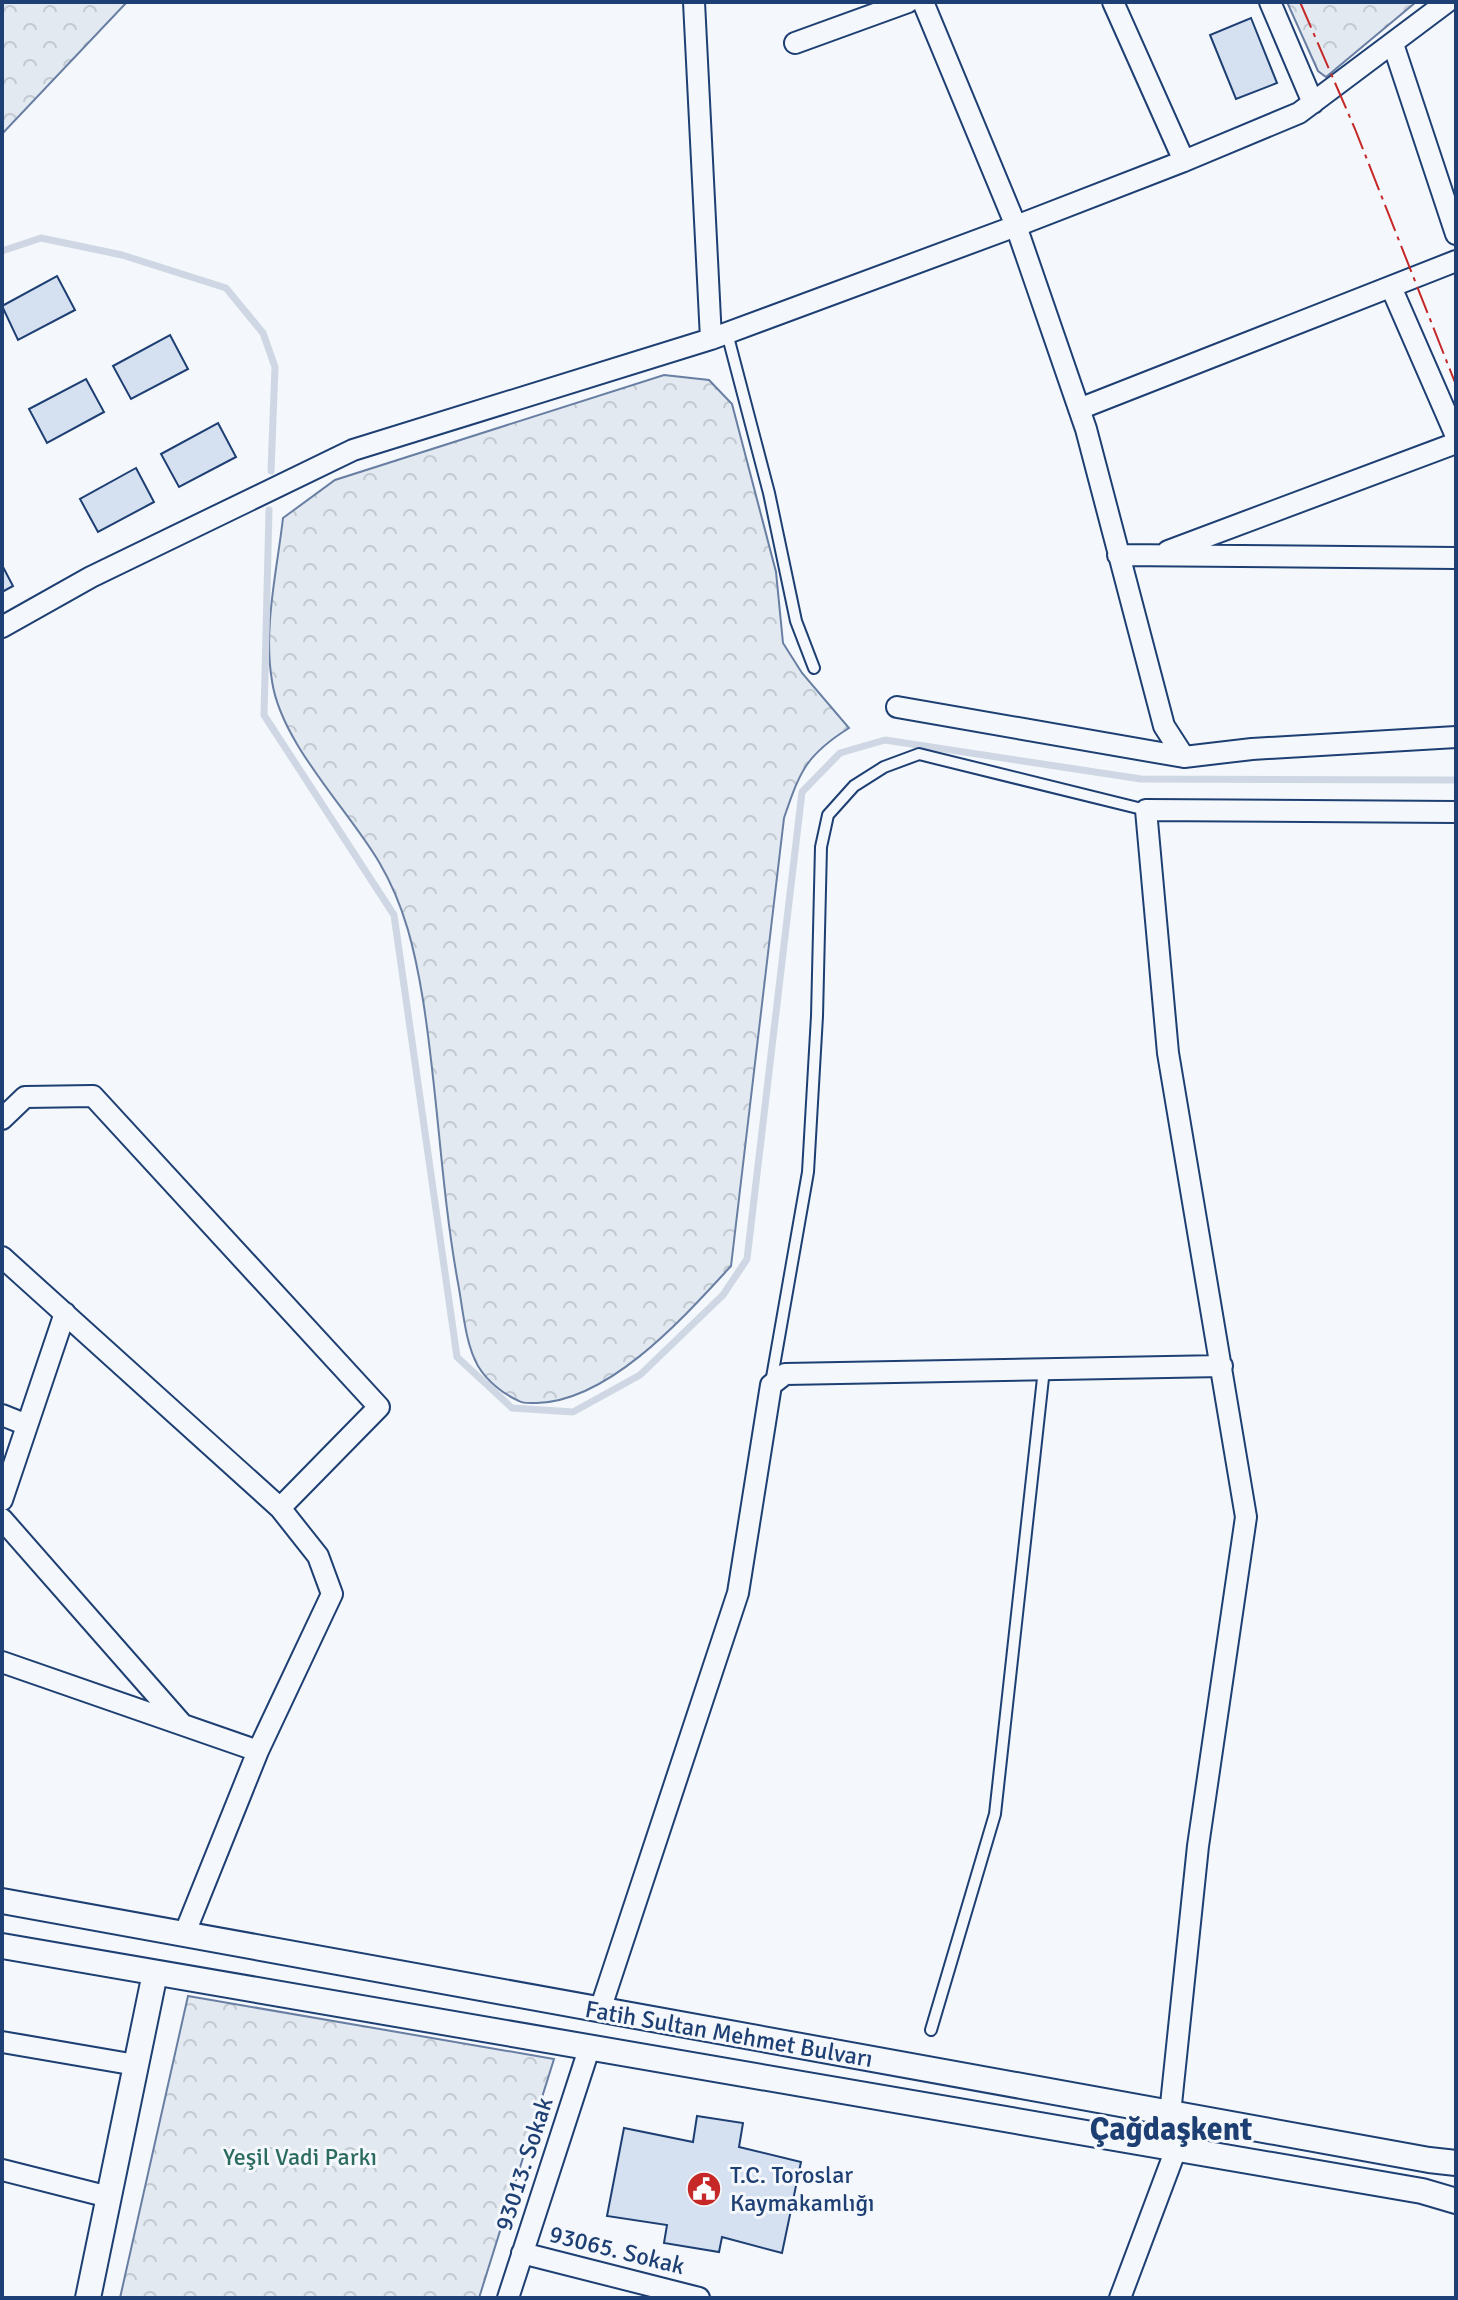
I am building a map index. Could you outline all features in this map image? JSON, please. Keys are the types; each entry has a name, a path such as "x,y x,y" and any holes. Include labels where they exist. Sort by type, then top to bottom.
{"street":[{"path":"694,2 719,336"},
{"path":"795,43 908,2"},
{"path":"923,2 1016,226 1079,409 1164,726 1184,757"},
{"path":"1113,2 1184,161"},
{"path":"1270,2 1313,103"},
{"path":"2,627 91,577 353,450 719,336 1016,226 1299,113 1447,2"},
{"path":"1393,44 1456,234"},
{"path":"1079,409 1456,261"},
{"path":"1391,287 1456,436"},
{"path":"1158,555 1456,443"},
{"path":"1118,555 1456,558"},
{"path":"897,707 1184,757 1252,749 1456,737"},
{"path":"1170,2114 1198,1846 1246,1517 1168,1053 1146,810 1456,812"},
{"path":"2,1119 25,1097 93,1096 379,1407 280,1508"},
{"path":"2,1257 280,1508 318,1556 332,1594 258,1751 184,1935"},
{"path":"2,1500 65,1313"},
{"path":"600,2010 738,1593 771,1385 785,1374 1222,1366"},
{"path":"2,1415 27,1425"},
{"path":"2,1519 182,1724"},
{"path":"2,1662 258,1751"},
{"name":"Fatih Sultan Mehmet Bulvarı","path":"2,1901 1414,2158 1456,2163"},
{"name":"Fatih Sultan Mehmet Bulvarı","path":"2,1946 1422,2191 1456,2201"},
{"path":"88,2298 155,1973"},
{"path":"2,2042 136,2065"},
{"name":"93013. Sokak","path":"508,2298 590,2046"},
{"path":"1120,2298 1176,2149"},
{"path":"2,2170 109,2197"},
{"name":"93065. Sokak","path":"522,2253 699,2298"}],"lane":[{"path":"719,336 769,493 796,621 814,668"},
{"path":"771,1385 808,1172 817,1016 821,847 828,815 854,786 884,767 919,754 1146,810"},
{"path":"931,2030 995,1814 1044,1369"}],"green space":[{"path":"2,2 127,2 2,134"},
{"path":"1287,2 1416,2 1326,77 1318,71"},
{"path":"664,375 709,380 732,404 776,572 783,643 802,673 849,728 823,747 806,766 784,818 731,1266 668,1331 618,1372 592,1388 564,1399 525,1403 507,1395 491,1382 478,1366 470,1347 452,1248 420,982 396,895 366,841 301,751 278,704 272,681 269,641 283,518 335,480"},
{"name":"Yeşil Vadi Parkı","path":"188,1996 554,2059 479,2298 120,2298"}],"building":[{"path":"1251,18 1277,83 1236,99 1210,35"},
{"path":"57,276 75,310 18,340 2,306"},
{"path":"170,335 188,369 131,399 113,366"},
{"path":"86,379 104,412 47,443 29,409"},
{"path":"218,423 236,457 179,487 161,454"},
{"path":"136,468 154,502 98,532 80,499"},
{"path":"2,565 13,586 2,592"},
{"name":"T.C. Toroslar Kaymakamlığı","path":"697,2116 743,2123 739,2147 801,2162 782,2253 722,2237 719,2252 664,2243 667,2225 607,2216 624,2128 693,2142"}],"waterway":[{"path":"2,251 41,238 122,255 226,288 263,333 275,367 271,471"},
{"path":"269,510 264,715 394,915 457,1357 512,1408 573,1412 640,1375 723,1295 747,1259 802,792 840,753 885,740 1141,779 1456,780"}],"power":[{"path":"1300,2 1355,129 1456,385"}],"place":[{"name":"T.C. Toroslar Kaymakamlığı","path":"704,2189"}],"district":[{"name":"Çağdaşkent","path":"1171,2129"}]}
